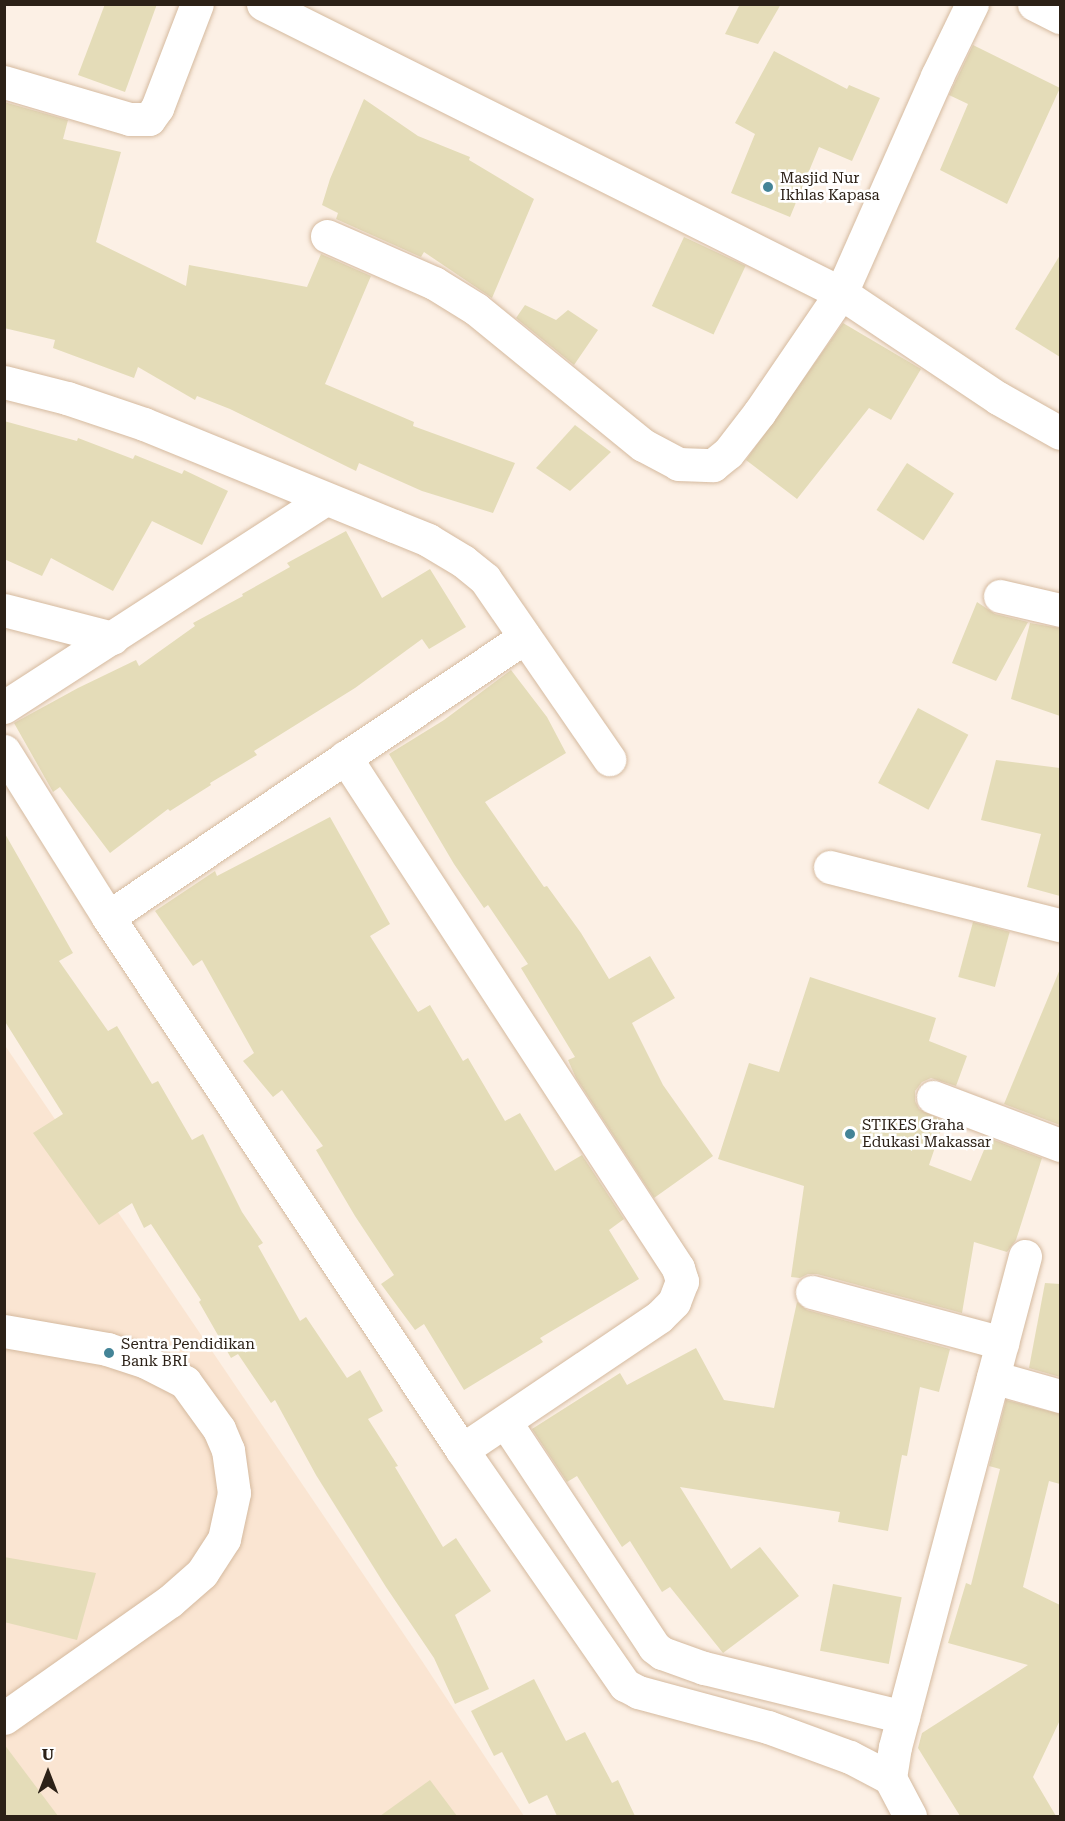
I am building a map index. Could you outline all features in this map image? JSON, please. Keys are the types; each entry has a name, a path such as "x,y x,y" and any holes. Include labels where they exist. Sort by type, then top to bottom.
{"street":[{"path":"4,82 130,118 149,119 157,108 197,4"},
{"path":"263,4 841,293 998,398 1060,433"},
{"path":"327,236 434,283 458,297 490,320 634,439 678,464 713,465 728,453 759,413 841,293 937,76 972,4"},
{"path":"1034,4 1060,17"},
{"path":"4,382 67,398 144,424 428,540 463,561 484,579 609,759"},
{"path":"4,707 325,499"},
{"path":"1000,596 1060,610"},
{"path":"4,610 112,638"},
{"path":"108,917 525,637"},
{"path":"4,751 108,917 462,1450 625,1685 638,1692 768,1727 850,1757 890,1778 910,1816"},
{"path":"345,757 678,1268 682,1281 674,1302 659,1317 619,1342 506,1423 462,1450"},
{"path":"830,867 1060,925"},
{"path":"933,1097 1060,1145"},
{"path":"890,1778 903,1717 1025,1256"},
{"path":"812,1292 1002,1343"},
{"path":"4,1331 107,1349 155,1365 185,1382 219,1429 228,1450 234,1493 224,1539 202,1573 170,1601 4,1718"},
{"path":"993,1377 1060,1396"},
{"path":"506,1423 654,1647 662,1653 704,1668 903,1717"}],"shaded area":[{"name":"Sentra Pendidikan Bank BRI","path":"4,1044 422,1661 524,1816 5,1816"}],"building":[{"path":"105,4 157,4 125,92 78,75"},
{"path":"740,4 781,4 758,44 725,34"},
{"path":"973,45 1060,88 1007,204 940,170 968,104 949,95"},
{"path":"774,51 847,89 849,85 880,98 852,161 819,147 790,217 731,193 755,134 735,123"},
{"path":"364,99 418,136 470,157 469,160 534,199 492,298 424,252 421,257 336,219 338,213 322,205 330,179"},
{"path":"4,102 68,120 63,139 121,152 96,242 186,286 189,265 307,287 321,254 371,276 325,384 414,422 413,426 515,463 493,513 422,491 359,463 356,471 230,409 197,396 195,400 138,367 134,378 53,348 55,340 4,328"},
{"path":"684,237 746,266 714,335 652,306"},
{"path":"1060,255 1060,357 1015,329"},
{"path":"525,305 556,320 568,310 598,330 574,365 516,318"},
{"path":"843,323 921,369 891,420 869,408 797,499 746,460"},
{"path":"4,421 77,441 78,438 133,459 135,455 182,474 184,470 228,491 202,545 152,521 113,591 51,558 42,576 4,559"},
{"path":"575,425 611,452 570,491 536,468"},
{"path":"907,463 954,493 923,540 877,510"},
{"path":"346,531 382,598 430,569 466,627 429,649 422,639 355,688 254,751 257,755 210,783 211,785 170,811 168,809 110,853 60,787 53,792 14,723 136,660 139,666 195,626 193,623 290,567 287,563"},
{"path":"977,602 995,614 1028,622 996,681 952,663"},
{"path":"1030,623 1060,628 1060,716 1011,699"},
{"path":"511,670 547,717 566,753 485,802 544,887 547,886 581,933 609,979 650,956 675,998 632,1023 663,1085 713,1156 654,1198 576,1078 568,1060 575,1057 521,968 528,964 488,905 484,908 454,864 389,754 444,720"},
{"path":"918,708 968,735 928,810 878,783"},
{"path":"996,760 1060,768 1060,896 1027,887 1041,834 981,820"},
{"path":"330,817 390,924 370,936 418,1012 430,1005 463,1061 468,1058 505,1121 520,1113 555,1171 582,1155 624,1219 609,1230 639,1279 540,1338 543,1342 464,1390 424,1324 415,1330 381,1284 394,1275 355,1216 316,1150 323,1146 282,1090 273,1097 243,1061 254,1053 202,960 193,966 155,911 215,871 217,876"},
{"path":"4,832 73,953 59,961 108,1031 117,1026 152,1084 158,1081 192,1140 203,1134 242,1212 263,1243 258,1246 300,1321 306,1317 347,1378 360,1370 383,1411 368,1419 398,1466 395,1467 443,1547 456,1538 491,1591 455,1615 489,1689 455,1704 434,1658 386,1587 316,1475 275,1400 271,1403 238,1354 231,1358 199,1302 201,1300 151,1224 144,1228 132,1203 99,1225 33,1133 63,1114 4,1020"},
{"path":"973,922 1010,932 995,987 958,977"},
{"path":"1060,969 1060,1125 1004,1104"},
{"name":"STIKES Graha Edukasi Makassar","path":"810,977 936,1018 929,1041 967,1056 956,1086 931,1078 922,1082 915,1091 915,1101 919,1109 944,1121 929,1165 971,1181 989,1138 1042,1158 1016,1240 1007,1252 974,1242 962,1313 817,1274 808,1274 800,1278 791,1277 804,1186 718,1159 749,1063 779,1072"},
{"path":"1045,1283 1060,1284 1060,1377 1029,1368"},
{"path":"797,1302 807,1310 950,1349 939,1392 920,1387 907,1456 902,1455 888,1531 838,1522 840,1512 680,1487 731,1569 760,1547 799,1596 723,1653 670,1587 662,1592 630,1541 622,1547 577,1476 567,1482 532,1429 620,1373 627,1385 696,1348 724,1400 774,1408"},
{"path":"1006,1400 1060,1414 1060,1484 1049,1481 1023,1587 1060,1605 1060,1720 1033,1777 1056,1816 960,1816 918,1748 922,1733 1028,1665 948,1643 966,1583 971,1585 1000,1469 989,1466"},
{"path":"4,1557 96,1573 77,1640 4,1622"},
{"path":"833,1584 902,1597 889,1664 820,1651"},
{"path":"534,1679 566,1741 585,1732 612,1783 618,1780 635,1816 557,1816 547,1795 529,1804 502,1752 494,1756 471,1711"},
{"path":"4,1744 58,1816 4,1816"},
{"path":"430,1780 457,1816 380,1816"}],"place":[{"name":"Masjid Nur Ikhlas Kapasa","path":"768,187"},
{"name":"STIKES Graha Edukasi Makassar","path":"850,1134"},
{"name":"Sentra Pendidikan Bank BRI","path":"109,1353"}]}
